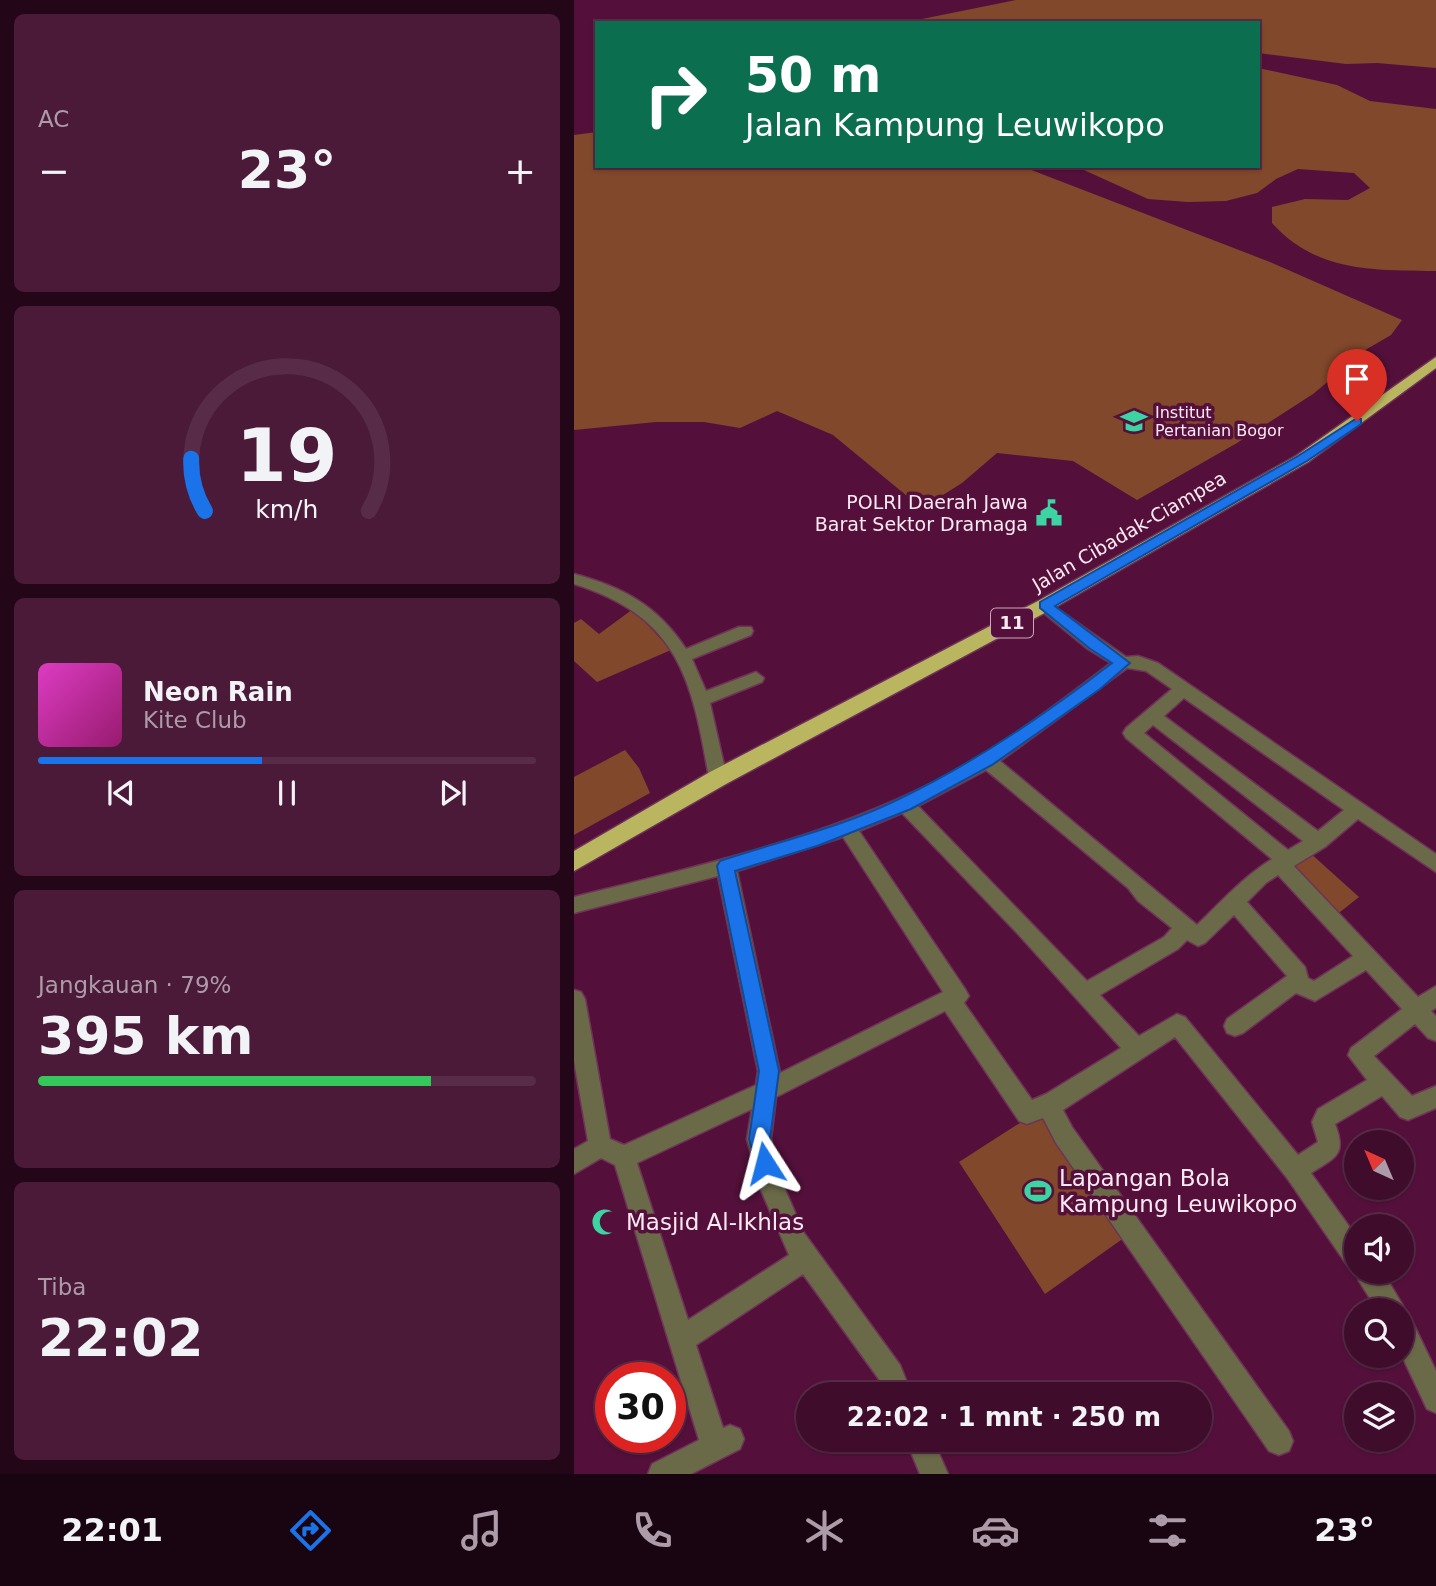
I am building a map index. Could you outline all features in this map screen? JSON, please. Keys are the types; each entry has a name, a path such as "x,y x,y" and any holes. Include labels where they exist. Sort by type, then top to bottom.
{"highway":[{"name":"Jalan Cibadak-Ciampea","path":"574,862 718,778 1045,605 1303,458 1403,388 1436,361"}],"street":[{"path":"574,579 629,599 649,613 680,646 701,700 718,778"},
{"path":"1045,605 1094,645 1123,663"},
{"path":"684,656 745,631"},
{"path":"574,905 726,866 847,828 905,804 986,760 1123,663 1138,662 1152,667 1436,864"},
{"path":"701,700 756,678"},
{"path":"1183,689 1132,733 1284,862 1436,1031"},
{"path":"1153,716 1318,842"},
{"path":"986,760 1198,937 1265,872 1318,842 1356,810"},
{"path":"905,804 1026,928 1136,1050"},
{"path":"847,828 958,996"},
{"path":"726,866 769,1071 759,1139 772,1188 795,1242 891,1374 894,1382"},
{"path":"1233,901 1298,974 1297,983 1235,1026"},
{"path":"1085,993 1171,943 1186,928"},
{"path":"1297,983 1315,992 1368,957"},
{"path":"1436,995 1359,1055 1408,1109 1436,1097"},
{"path":"574,999 600,1146"},
{"path":"624,1157 764,1092 949,999 1027,1113 1054,1102 1178,1024 1295,1170 1344,1239"},
{"path":"1295,1170 1328,1149 1330,1141 1324,1122 1326,1116 1385,1082"},
{"path":"1054,1102 1051,1111 1064,1135 1279,1441"},
{"path":"600,1146 624,1157 680,1340 723,1443 662,1474"},
{"path":"574,1162 600,1146"},
{"path":"680,1340 806,1258"},
{"path":"1414,1353 1436,1400"},
{"path":"924,1452 934,1474"}],"shaded area":[{"path":"1016,0 1436,0 1436,68 1377,63 1346,64 1260,53 1260,21 917,20"},
{"path":"1260,68 1337,85 1370,101 1436,109 1436,271 1369,269 1327,260 1289,239 1272,223 1272,207 1305,199 1348,200 1370,188 1354,173 1298,169 1276,179 1257,193 1226,201 1148,199 1079,168 1260,168"},
{"path":"595,132 595,168 1026,168 1270,262 1402,320 1391,335 1367,349 1313,394 1237,443 1137,500 1073,461 997,453 962,483 932,502 913,501 833,435 777,411 740,428 704,422 656,422 574,430 574,135"},
{"path":"633,609 671,650 597,682 574,661 574,623 581,619 599,634"},
{"path":"625,750 639,768 650,793 574,835 574,777"},
{"path":"1309,852 1359,897 1335,916 1288,868"},
{"name":"Lapangan Bola Kampung Leuwikopo","path":"1040,1110 1128,1235 1045,1294 959,1162"}],"place":[{"name":"Institut Pertanian Bogor","path":"1134,421"},
{"name":"POLRI Daerah Jawa Barat Sektor Dramaga","path":"1049,513"},
{"name":"Lapangan Bola Kampung Leuwikopo","path":"1038,1191"},
{"name":"Masjid Al-Ikhlas","path":"605,1222"}],"route":[{"path":"765,1163 759,1139 769,1071 726,866 811,841 905,804 959,777 1094,685 1123,663 1094,645 1045,605 1303,458 1357,421"}]}
